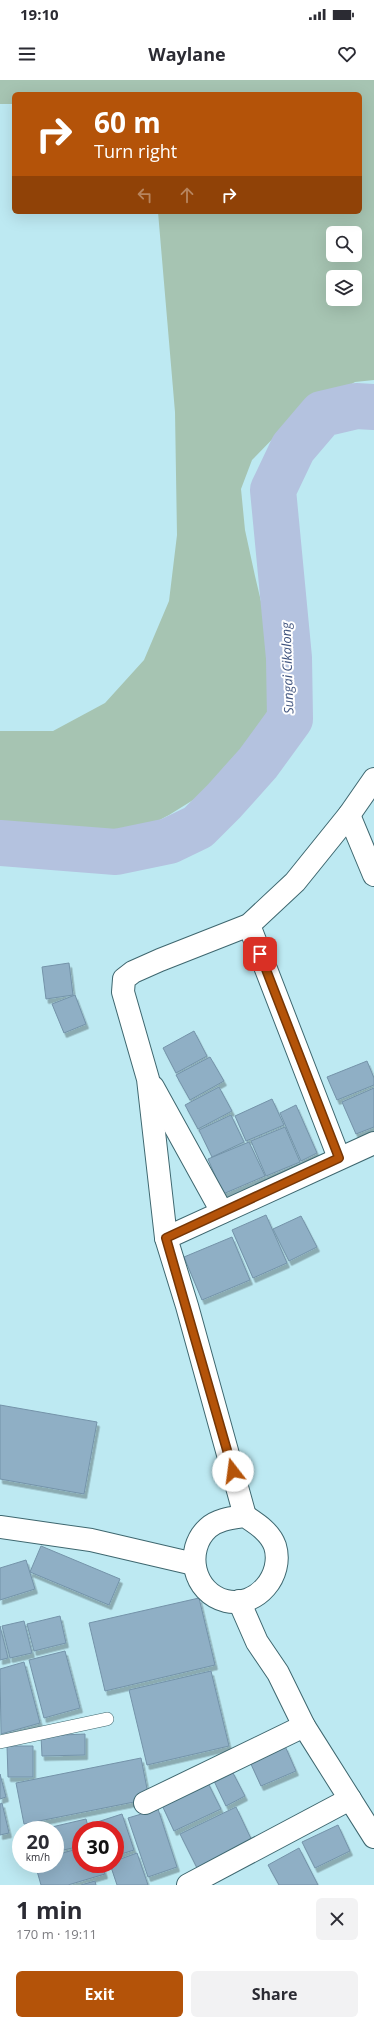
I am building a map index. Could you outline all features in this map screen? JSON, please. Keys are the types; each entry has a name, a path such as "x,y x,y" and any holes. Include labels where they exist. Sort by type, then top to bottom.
{"street":[{"path":"245,1516 220,1521 209,1527 200,1538 194,1550 194,1564 197,1576 204,1587 214,1595 226,1601 239,1601 251,1598 262,1591 273,1576 277,1557 275,1545 268,1534 259,1525 245,1516 187,1306 166,1238 148,1079 123,992 124,979 133,972 160,960 249,925 295,882 349,815 374,779"},
{"path":"349,815 374,875"},
{"path":"249,925 339,1158"},
{"path":"148,1079 222,1212"},
{"path":"166,1238 374,1143"},
{"path":"0,1527 91,1540 194,1564"},
{"path":"239,1601 257,1642 278,1673 304,1726 374,1837"},
{"path":"145,1803 304,1726"},
{"path":"188,1885 350,1799"}],"lane":[{"path":"0,1742 107,1719"}],"green space":[{"path":"0,80 374,80 374,380 355,382 290,421 252,460 241,489 245,530 255,576 267,627 285,680 273,710 244,757 206,792 169,815 131,835 0,829 0,731 53,731 105,703 144,660 169,601 177,535 175,412 158,214 362,214 362,92 12,92 12,104 0,104"}],"building":[{"path":"69,963 73,995 46,999 42,967"},
{"path":"75,995 86,1024 64,1033 52,1004"},
{"path":"194,1031 207,1056 176,1073 163,1048"},
{"path":"210,1057 224,1081 190,1100 176,1075"},
{"path":"367,1061 374,1078 374,1085 337,1100 327,1077"},
{"path":"219,1087 232,1111 198,1129 185,1105"},
{"path":"374,1088 374,1127 356,1134 342,1102"},
{"path":"272,1099 284,1125 246,1141 235,1116"},
{"path":"296,1105 317,1153 301,1161 280,1113"},
{"path":"231,1115 244,1142 212,1157 199,1130"},
{"path":"285,1127 300,1162 266,1176 251,1141"},
{"path":"249,1142 265,1176 223,1194 208,1159"},
{"path":"266,1215 287,1263 253,1278 232,1230"},
{"path":"301,1216 317,1247 289,1261 273,1229"},
{"path":"232,1237 250,1280 202,1300 184,1257"},
{"path":"0,1405 97,1422 84,1494 0,1479"},
{"path":"41,1546 120,1579 109,1605 30,1572"},
{"path":"26,1560 35,1589 0,1600 0,1568"},
{"path":"199,1598 215,1665 105,1691 89,1623"},
{"path":"60,1616 66,1643 34,1651 27,1624"},
{"path":"24,1621 32,1653 10,1658 2,1626"},
{"path":"0,1626 8,1658 0,1660"},
{"path":"65,1651 80,1708 44,1718 29,1660"},
{"path":"24,1662 40,1723 1,1734 0,1669"},
{"path":"211,1671 229,1746 147,1765 129,1690"},
{"path":"85,1734 85,1755 42,1756 41,1736"},
{"path":"7,1746 33,1746 33,1777 8,1777"},
{"path":"285,1746 296,1771 261,1786 250,1762"},
{"path":"141,1758 149,1799 39,1821 23,1821 16,1783"},
{"path":"232,1771 245,1796 226,1806 214,1781"},
{"path":"0,1774 6,1797 0,1799"},
{"path":"207,1781 221,1809 174,1831 161,1803"},
{"path":"2,1803 9,1833 0,1835 0,1804"},
{"path":"236,1807 255,1847 200,1874 180,1834"},
{"path":"158,1809 177,1867 148,1877 128,1818"},
{"path":"122,1814 134,1850 124,1853 124,1821 100,1821"},
{"path":"72,1822 72,1848 64,1850 64,1824"},
{"path":"338,1825 350,1851 315,1868 302,1842"},
{"path":"299,1848 318,1885 279,1885 268,1865"},
{"path":"72,1850 72,1873 105,1874 68,1885 41,1885 38,1873 64,1873 64,1853"},
{"path":"137,1853 148,1885 117,1885 113,1873 124,1873 124,1858"},
{"path":"95,1881 96,1885 81,1885"}],"waterway":[{"name":"Sungai Cikalong","path":"0,843 116,852 169,841 198,827 258,763 290,719 289,658 273,490 293,448 322,414 356,406 374,407"}],"route":[{"path":"233,1471 187,1306 166,1238 339,1158 260,954"}]}
